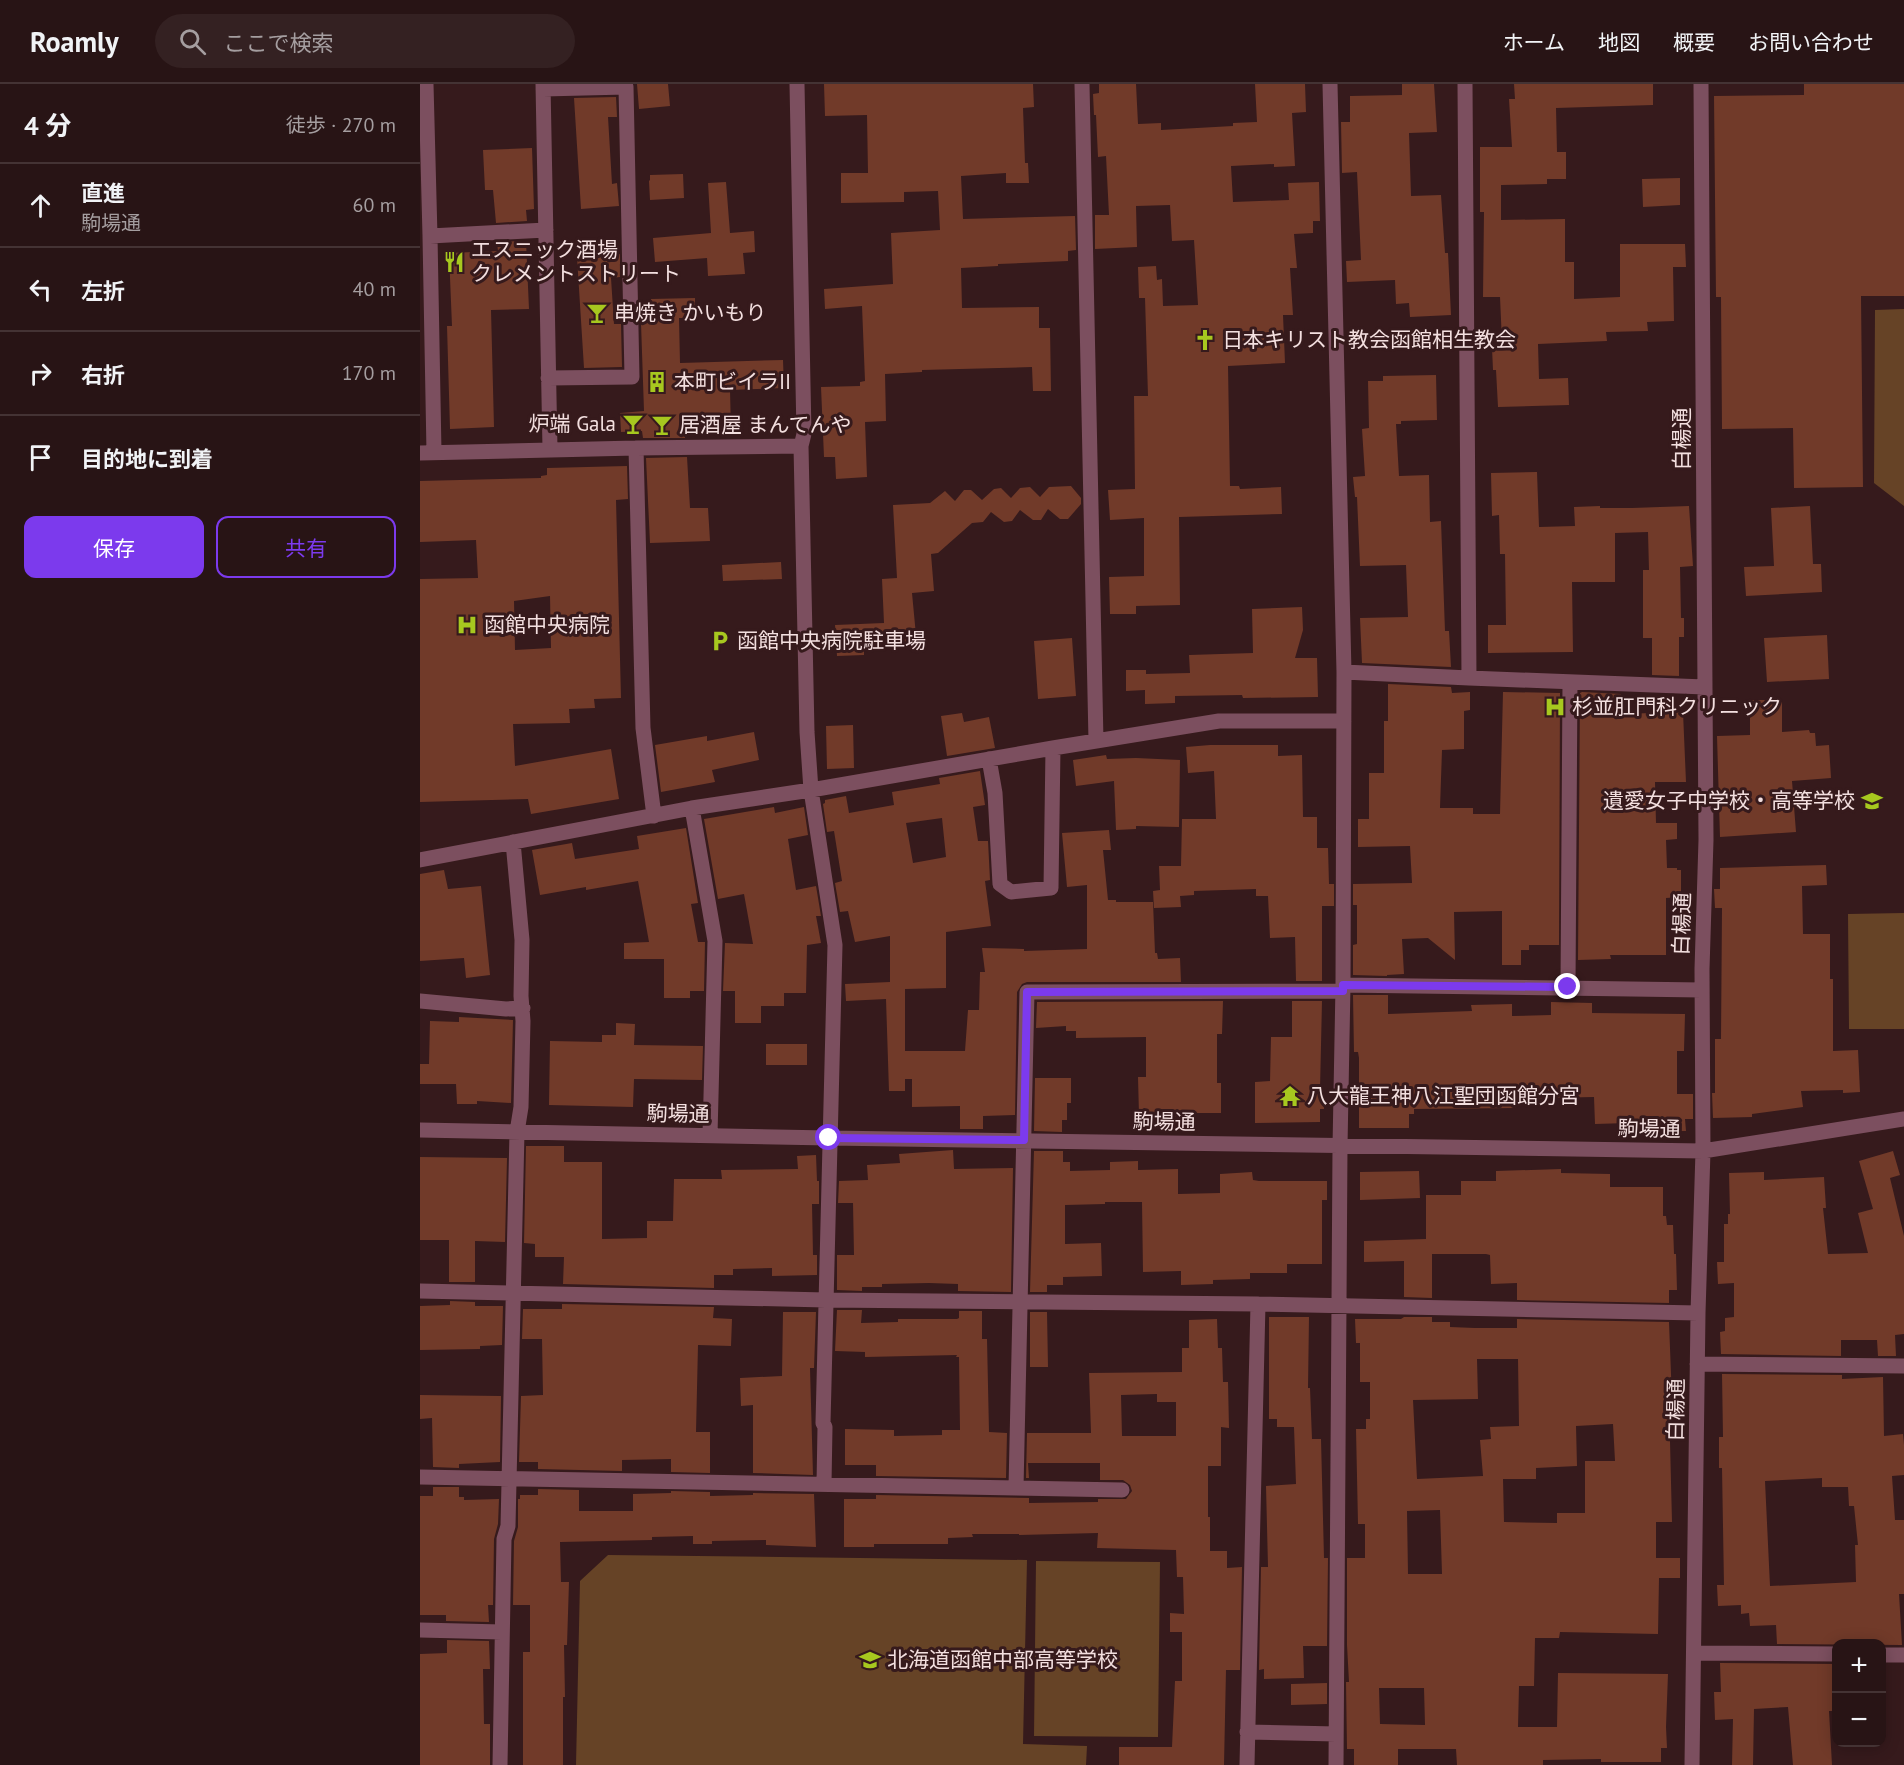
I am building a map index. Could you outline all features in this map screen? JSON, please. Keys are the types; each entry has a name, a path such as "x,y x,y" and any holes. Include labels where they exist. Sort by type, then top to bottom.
{"street":[{"path":"426,84 430,236 427,452 801,446"},
{"path":"797,84 807,732 811,790 835,945 825,1300 824,1484"},
{"path":"1082,84 1096,741"},
{"path":"1330,84 1344,672 1335,1765"},
{"path":"1465,84 1469,678"},
{"name":"白楊通","path":"1692,1765 1706,840 1701,84"},
{"path":"549,378 632,377 626,87 543,86 550,449"},
{"path":"430,236 546,230"},
{"path":"636,448 643,728 654,816"},
{"path":"1344,672 1706,687"},
{"path":"1568,987 1570,682"},
{"path":"420,860 692,808 1219,722 1344,722"},
{"path":"989,759 995,793 999,884 1011,892 1051,888 1053,748"},
{"path":"692,808 715,941 710,1135"},
{"path":"500,1765 504,1539 508,1526 517,1132 521,1107 523,1008 521,996 522,940 513,842"},
{"path":"1016,1488 1027,992 1568,987 1702,990"},
{"path":"420,1000 506,1009 523,1008"},
{"name":"駒場通","path":"420,1130 1340,1147 1703,1151 1904,1119"},
{"path":"420,1291 825,1300 1258,1304 1698,1313"},
{"path":"1247,1765 1258,1304"},
{"path":"1697,1364 1904,1366"},
{"path":"420,1477 1122,1490"},
{"path":"420,1630 502,1632"},
{"path":"1694,1653 1832,1654"},
{"path":"1886,1654 1904,1655"},
{"path":"1247,1732 1336,1734"}],"shaded area":[{"path":"1904,309 1904,506 1874,483 1875,310"},
{"path":"1904,913 1904,1029 1849,1029 1848,914"},
{"name":"北海道函館中部高等学校","path":"608,1555 1027,1560 1023,1744 1087,1746 1086,1765 576,1765 580,1581"},
{"path":"1036,1561 1160,1562 1158,1737 1034,1736"}],"building":[{"path":"637,84 668,84 670,106 639,109"},
{"path":"824,84 1033,84 1034,107 1023,108 1025,163 1028,163 1029,183 1006,183 1006,173 961,176 963,219 1075,216 1076,250 1068,251 1068,261 961,268 962,308 1039,307 1039,328 1050,328 1051,391 1033,391 1032,367 922,370 922,372 885,374 886,421 865,422 867,477 836,479 835,457 824,457 821,387 860,386 860,382 865,381 862,306 825,309 824,289 893,284 891,233 940,230 938,191 904,192 904,202 841,203 841,173 868,173 867,115 825,116"},
{"path":"1099,84 1136,84 1138,124 1161,123 1161,130 1233,126 1233,123 1257,122 1255,84 1305,84 1306,112 1292,113 1295,166 1274,167 1274,164 1231,166 1233,202 1289,200 1288,183 1319,182 1320,221 1313,221 1313,233 1294,234 1297,268 1290,268 1293,315 1283,315 1285,363 1228,366 1230,486 1239,486 1240,489 1281,487 1282,514 1179,517 1180,605 1136,606 1136,614 1110,614 1109,577 1144,576 1144,518 1110,520 1108,490 1135,489 1134,396 1148,396 1145,298 1139,298 1138,267 1156,266 1157,280 1162,279 1163,306 1198,305 1194,240 1172,241 1170,205 1136,206 1137,247 1095,249 1095,215 1109,215 1106,156 1098,157 1096,115 1094,115 1093,94 1099,93"},
{"path":"1402,84 1434,84 1437,132 1409,133 1411,196 1441,195 1445,253 1448,253 1451,315 1410,317 1409,303 1396,304 1395,280 1347,282 1346,261 1361,260 1357,172 1342,173 1341,122 1350,122 1350,96 1402,95"},
{"path":"1514,84 1653,84 1653,105 1556,108 1557,152 1566,152 1566,179 1547,179 1547,184 1501,185 1501,220 1565,219 1565,262 1574,262 1574,299 1620,297 1620,244 1685,244 1686,267 1673,267 1674,321 1647,322 1648,331 1606,332 1607,341 1538,344 1539,379 1568,378 1569,405 1498,407 1492,348 1498,348 1498,342 1502,342 1500,297 1483,297 1484,212 1480,212 1480,147 1512,147 1509,99 1515,99"},
{"path":"1804,84 1904,84 1904,296 1861,296 1863,487 1794,488 1793,428 1722,429 1721,297 1716,297 1714,96 1804,95"},
{"path":"616,97 617,117 608,117 612,184 617,183 619,206 581,209 574,98"},
{"path":"532,148 534,209 526,210 527,221 496,223 493,190 485,190 483,150"},
{"path":"683,174 684,198 650,200 650,175"},
{"path":"1680,178 1680,205 1643,207 1642,179"},
{"path":"726,182 730,233 754,231 755,252 743,253 745,274 708,276 707,258 655,262 653,238 711,233 708,183"},
{"path":"526,241 529,309 491,310 494,427 450,429 447,326 452,326 449,253 498,251 497,242"},
{"name":"串焼き かいもり","path":"620,254 620,277 611,278 614,324 621,324 622,367 584,368 577,257"},
{"path":"695,298 695,318 679,318 680,363 783,360 784,388 730,390 731,430 685,432 685,438 643,438 642,431 621,432 620,413 644,411 641,323 651,322 651,299"},
{"path":"1436,375 1437,420 1401,421 1401,424 1396,424 1399,476 1429,475 1430,522 1441,521 1445,631 1449,631 1451,667 1362,663 1360,618 1408,617 1406,565 1360,566 1357,497 1355,497 1353,477 1365,476 1362,429 1369,428 1368,381 1383,381 1383,376"},
{"path":"687,457 690,508 708,508 710,541 650,543 646,458"},
{"name":"函館中央病院","path":"627,466 628,499 616,500 621,698 594,699 595,708 569,709 570,723 513,724 515,766 611,749 619,799 531,814 528,799 420,802 420,579 478,578 476,540 420,542 420,481 541,478 547,475 547,468","holes":["550,596 551,648 515,650 514,601"]},
{"path":"1537,472 1539,527 1575,526 1574,507 1689,506 1693,566 1680,567 1681,618 1684,618 1684,637 1679,637 1679,676 1652,675 1652,638 1643,638 1643,570 1649,570 1648,532 1615,533 1615,582 1572,582 1573,652 1488,653 1488,625 1506,625 1505,554 1500,554 1499,515 1492,516 1491,473"},
{"path":"1071,486 1081,498 1081,504 1068,519 1060,519 1048,509 1041,520 1033,520 1020,510 1012,521 1004,522 991,512 983,522 972,523 938,553 931,554 934,591 912,593 917,646 864,650 864,655 837,656 835,625 884,623 882,579 897,578 893,505 930,503 945,491 955,501 964,490 971,490 982,500 994,489 1001,488 1011,498 1020,488 1030,487 1040,497 1049,487"},
{"path":"1810,506 1813,564 1821,564 1822,592 1746,596 1744,567 1774,566 1771,508"},
{"path":"781,562 782,579 723,581 722,565"},
{"path":"1302,607 1303,630 1295,658 1317,658 1318,697 1175,696 1175,703 1145,704 1145,690 1126,691 1126,670 1146,670 1146,674 1190,673 1189,655 1253,653 1252,609"},
{"path":"1827,635 1829,679 1767,682 1764,638"},
{"path":"1072,638 1076,696 1038,699 1034,641"},
{"path":"1388,684 1451,687 1452,693 1470,692 1470,710 1464,711 1464,749 1442,750 1440,808 1473,808 1473,814 1500,814 1503,692 1560,693 1559,945 1529,945 1529,950 1521,950 1521,965 1502,965 1502,911 1454,912 1455,960 1428,938 1402,939 1404,974 1353,975 1353,945 1357,944 1357,905 1353,905 1353,884 1412,883 1410,846 1358,847 1358,819 1369,819 1369,773 1384,773 1384,721 1388,721"},
{"path":"1580,693 1621,694 1621,714 1683,712 1686,782 1655,782 1656,823 1677,823 1677,839 1666,840 1667,868 1681,870 1681,897 1666,898 1666,955 1610,955 1611,959 1578,960"},
{"path":"1750,700 1782,700 1782,732 1809,730 1810,733 1815,733 1816,746 1829,745 1831,778 1792,781 1796,832 1720,837 1717,736 1750,735"},
{"path":"962,713 964,722 989,717 995,748 947,756 941,716"},
{"path":"853,725 854,768 827,769 826,726"},
{"path":"754,732 759,760 712,770 715,782 661,792 655,745 707,736 707,741"},
{"path":"1278,745 1278,756 1302,755 1303,817 1317,817 1317,848 1328,848 1329,884 1334,884 1334,906 1322,906 1322,981 1296,981 1295,937 1270,938 1268,896 1256,896 1256,889 1194,891 1194,895 1180,896 1181,907 1154,908 1153,891 1160,890 1159,866 1181,866 1182,819 1216,819 1214,771 1188,773 1186,747"},
{"path":"1106,755 1107,759 1180,760 1179,827 1136,826 1136,829 1116,830 1114,781 1076,786 1073,760"},
{"path":"980,771 985,805 973,807 978,841 988,841 990,880 985,881 991,926 946,932 946,988 905,989 905,1051 965,1051 968,1010 979,1010 980,972 985,972 982,948 1024,949 1024,951 1087,949 1087,885 1067,887 1062,833 1109,830 1111,850 1103,850 1108,900 1153,902 1155,953 1158,959 1180,958 1181,982 1027,982 1022,984 1017,992 1015,1115 983,1116 983,1129 960,1129 960,1106 912,1107 912,1079 905,1079 905,1091 889,1091 886,999 846,1001 845,984 890,982 890,936 855,942 848,911 840,912 835,883 842,881 834,831 827,832 823,804 825,800 846,796 849,813 894,805 892,792 940,784 939,778","holes":["942,818 946,857 913,863 906,823"]},
{"path":"774,807 775,813 804,807 808,835 788,839 796,890 816,886 821,916 816,916 821,943 807,945 806,993 784,993 784,1006 761,1006 761,1023 735,1023 735,991 723,991 725,943 753,944 744,894 718,899 704,819"},
{"path":"686,828 698,903 691,904 698,942 705,942 704,991 690,991 690,998 664,998 664,959 624,959 624,943 649,942 638,881 540,895 532,850 572,843 575,859 639,849 637,836"},
{"path":"1826,865 1827,885 1802,886 1803,934 1830,934 1830,979 1833,979 1833,1051 1858,1050 1860,1092 1801,1091 1803,1107 1752,1114 1752,1117 1713,1118 1715,1039 1721,1039 1722,908 1715,908 1714,889 1720,889 1720,868"},
{"path":"444,870 448,889 481,886 490,975 466,978 464,958 420,961 420,874"},
{"path":"1353,995 1388,995 1388,1014 1472,1011 1471,1005 1512,1004 1512,1016 1551,1015 1551,1002 1592,1003 1592,1013 1685,1014 1684,1051 1677,1051 1677,1094 1693,1094 1693,1119 1685,1119 1686,1131 1628,1132 1628,1123 1595,1124 1594,1097 1547,1098 1516,1099 1516,1108 1414,1109 1414,1114 1409,1114 1409,1128 1359,1128 1359,1058 1358,1052 1354,1052"},
{"path":"1223,1001 1222,1034 1217,1034 1217,1083 1221,1083 1221,1113 1180,1113 1180,1130 1160,1130 1160,1114 1139,1115 1138,1077 1146,1077 1146,1037 1076,1038 1076,1031 1066,1031 1066,1026 1036,1028 1037,1002"},
{"path":"1292,1001 1322,1001 1320,1090 1324,1090 1324,1109 1320,1109 1320,1122 1255,1123 1255,1082 1270,1081 1271,1037 1292,1037"},
{"path":"459,1017 513,1020 511,1103 477,1101 477,1104 457,1104 456,1084 420,1084 420,1064 429,1064 430,1021 459,1022"},
{"path":"616,1023 635,1024 634,1045 703,1046 702,1080 634,1079 633,1107 549,1105 550,1041 602,1042 602,1035 616,1035"},
{"path":"766,1044 807,1044 807,1065 766,1065"},
{"path":"1035,1078 1071,1078 1071,1103 1067,1103 1067,1120 1062,1120 1062,1132 1034,1131"},
{"path":"526,1146 564,1146 564,1162 602,1162 602,1239 647,1238 647,1221 673,1221 674,1179 722,1179 721,1170 798,1169 797,1156 816,1155 819,1204 812,1204 813,1255 817,1255 817,1275 772,1276 772,1268 733,1269 733,1275 714,1275 714,1288 563,1284 564,1257 535,1257 535,1244 524,1243"},
{"path":"953,1150 954,1169 1013,1168 1011,1292 958,1291 958,1284 929,1283 882,1284 882,1287 862,1287 862,1291 837,1290 837,1255 854,1255 853,1203 838,1203 839,1181 868,1180 867,1165 900,1163 899,1154"},
{"path":"1034,1151 1063,1151 1063,1162 1070,1162 1070,1171 1110,1170 1110,1162 1138,1161 1138,1170 1178,1169 1178,1194 1220,1193 1220,1174 1252,1172 1253,1180 1259,1181 1327,1181 1327,1200 1322,1200 1322,1264 1287,1264 1287,1273 1250,1273 1250,1279 1213,1280 1213,1284 1181,1285 1181,1271 1143,1272 1142,1202 1065,1205 1065,1244 1101,1243 1102,1276 1063,1277 1063,1285 1047,1285 1047,1292 1030,1292"},
{"path":"1893,1151 1900,1175 1890,1178 1904,1236 1904,1334 1895,1335 1896,1356 1878,1356 1877,1340 1841,1340 1841,1356 1721,1354 1720,1332 1725,1331 1725,1318 1734,1317 1734,1283 1718,1284 1717,1262 1724,1262 1724,1224 1728,1224 1728,1214 1730,1214 1729,1173 1764,1172 1764,1180 1824,1177 1826,1208 1823,1208 1828,1254 1868,1253 1858,1213 1873,1209 1859,1161"},
{"path":"420,1157 507,1158 505,1242 475,1241 475,1282 449,1282 449,1240 420,1240"},
{"path":"1561,1169 1561,1173 1610,1174 1610,1187 1663,1187 1663,1216 1666,1216 1667,1225 1673,1225 1674,1254 1676,1254 1677,1290 1669,1290 1669,1303 1517,1300 1517,1283 1491,1284 1490,1255 1486,1254 1432,1254 1432,1298 1404,1297 1404,1261 1364,1262 1364,1241 1426,1239 1426,1195 1461,1195 1461,1181 1496,1181 1496,1171"},
{"path":"1419,1171 1420,1198 1360,1200 1360,1172"},
{"path":"450,1301 475,1302 475,1306 503,1306 502,1345 480,1346 480,1349 420,1350 420,1306 450,1305"},
{"path":"562,1304 714,1307 713,1318 732,1319 731,1346 698,1345 696,1432 710,1432 710,1473 671,1472 671,1459 622,1460 622,1471 538,1469 538,1462 519,1462 521,1396 543,1395 542,1339 522,1339 523,1309 562,1309"},
{"path":"837,1310 862,1310 861,1323 898,1322 898,1319 957,1319 959,1311 982,1311 982,1339 987,1339 989,1432 1007,1433 1006,1478 876,1476 876,1465 845,1465 845,1429 894,1430 894,1436 942,1435 942,1430 960,1430 959,1357 956,1357 957,1355 865,1357 865,1352 835,1351"},
{"path":"783,1312 816,1312 814,1368 810,1368 813,1475 753,1473 753,1405 741,1406 740,1378 782,1376"},
{"path":"1030,1312 1047,1312 1048,1367 1030,1367"},
{"path":"1269,1317 1309,1317 1308,1388 1310,1388 1312,1439 1321,1439 1324,1558 1328,1558 1327,1646 1303,1646 1304,1678 1264,1679 1264,1669 1259,1670 1261,1567 1268,1567 1266,1486 1296,1484 1294,1427 1277,1427 1277,1419 1269,1419"},
{"path":"1404,1317 1432,1317 1432,1322 1450,1322 1450,1327 1475,1328 1517,1328 1517,1319 1669,1322 1672,1400 1669,1401 1672,1522 1656,1522 1656,1558 1680,1558 1680,1578 1659,1578 1658,1634 1560,1632 1559,1638 1535,1638 1534,1686 1519,1686 1518,1727 1557,1727 1558,1673 1668,1674 1667,1748 1661,1748 1661,1762 1601,1762 1601,1759 1543,1760 1543,1765 1457,1765 1456,1749 1398,1749 1398,1765 1354,1765 1354,1749 1347,1749 1346,1682 1349,1682 1347,1558 1365,1558 1365,1524 1358,1524 1356,1429 1366,1429 1366,1419 1370,1419 1370,1382 1360,1382 1360,1343 1356,1343 1355,1319 1401,1319","holes":["1477,1359 1518,1359 1519,1426 1490,1427 1491,1439 1480,1440 1483,1476 1417,1479 1413,1400 1478,1399","1613,1424 1615,1461 1585,1461 1585,1513 1557,1513 1557,1523 1504,1522 1503,1479 1536,1479 1536,1468 1577,1466 1576,1426","1440,1510 1442,1574 1408,1574 1407,1511","1379,1688 1424,1688 1425,1725 1380,1724"]},
{"path":"1217,1319 1218,1348 1222,1348 1223,1382 1228,1382 1229,1428 1221,1427 1221,1466 1208,1466 1208,1517 1210,1517 1210,1551 1227,1551 1227,1568 1242,1567 1240,1670 1226,1670 1224,1765 1119,1765 1119,1747 1172,1747 1175,1681 1182,1681 1182,1632 1170,1632 1170,1613 1184,1614 1183,1577 1177,1577 1176,1550 1097,1548 1098,1533 972,1534 973,1537 948,1538 948,1544 874,1544 874,1547 844,1547 844,1499 876,1499 876,1495 1029,1498 1029,1503 1098,1502 1098,1499 1126,1499 1132,1491 1130,1485 1123,1480 1100,1480 1100,1463 1028,1463 1029,1478 1026,1478 1027,1433 1091,1433 1089,1373 1182,1372 1182,1348 1189,1348 1189,1320","holes":["1157,1394 1157,1402 1176,1402 1176,1436 1122,1436 1121,1395"]},
{"path":"1722,1374 1842,1375 1842,1379 1883,1377 1884,1436 1903,1434 1904,1445 1904,1475 1892,1476 1895,1520 1904,1520 1904,1594 1899,1594 1902,1645 1886,1645 1886,1639 1832,1639 1832,1644 1777,1644 1776,1625 1750,1626 1749,1613 1741,1614 1741,1605 1718,1606 1717,1585 1724,1585 1722,1468 1719,1468 1719,1437 1723,1437","holes":["1822,1478 1822,1487 1848,1487 1849,1506 1854,1506 1858,1545 1855,1545 1856,1582 1770,1586 1765,1481"]},
{"path":"420,1395 501,1396 500,1462 459,1464 459,1468 433,1467 432,1418 420,1419"},
{"path":"433,1487 459,1487 459,1497 464,1497 464,1500 499,1499 498,1524 494,1539 493,1605 488,1605 489,1622 446,1621 446,1615 420,1615 420,1496 433,1496"},
{"path":"538,1489 579,1490 579,1511 633,1511 633,1494 671,1493 671,1491 710,1492 710,1496 753,1495 753,1493 814,1494 816,1547 766,1545 766,1540 712,1541 712,1544 693,1544 693,1536 652,1537 652,1540 560,1542 561,1582 569,1582 567,1645 564,1645 563,1765 523,1765 523,1652 530,1652 530,1605 513,1605 514,1541 518,1527 518,1499 520,1495 538,1495"},
{"path":"447,1640 489,1641 490,1669 483,1669 484,1724 490,1724 490,1765 420,1765 420,1654 447,1653"},
{"path":"1720,1663 1832,1664 1832,1711 1829,1711 1832,1765 1793,1765 1788,1707 1754,1709 1753,1765 1732,1765 1733,1719 1715,1720 1714,1692 1721,1692"},
{"path":"1327,1683 1327,1704 1291,1705 1291,1684"}],"place":[{"name":"エスニック酒場 クレメントストリート","path":"454,262"},
{"name":"串焼き かいもり","path":"597,313"},
{"name":"日本キリスト教会函館相生教会","path":"1205,340"},
{"name":"本町ビイラII","path":"657,382"},
{"name":"炉端 Gala","path":"633,424"},
{"name":"居酒屋 まんてんや","path":"662,425"},
{"name":"函館中央病院","path":"467,625"},
{"name":"函館中央病院駐車場","path":"720,641"},
{"name":"杉並肛門科クリニック","path":"1555,707"},
{"name":"遺愛女子中学校・高等学校","path":"1872,801"},
{"name":"八大龍王神八江聖団函館分宮","path":"1290,1096"},
{"name":"北海道函館中部高等学校","path":"870,1660"}],"route":[{"path":"829,1138 1024,1140 1027,992 1343,991 1343,985 1568,987"}]}
